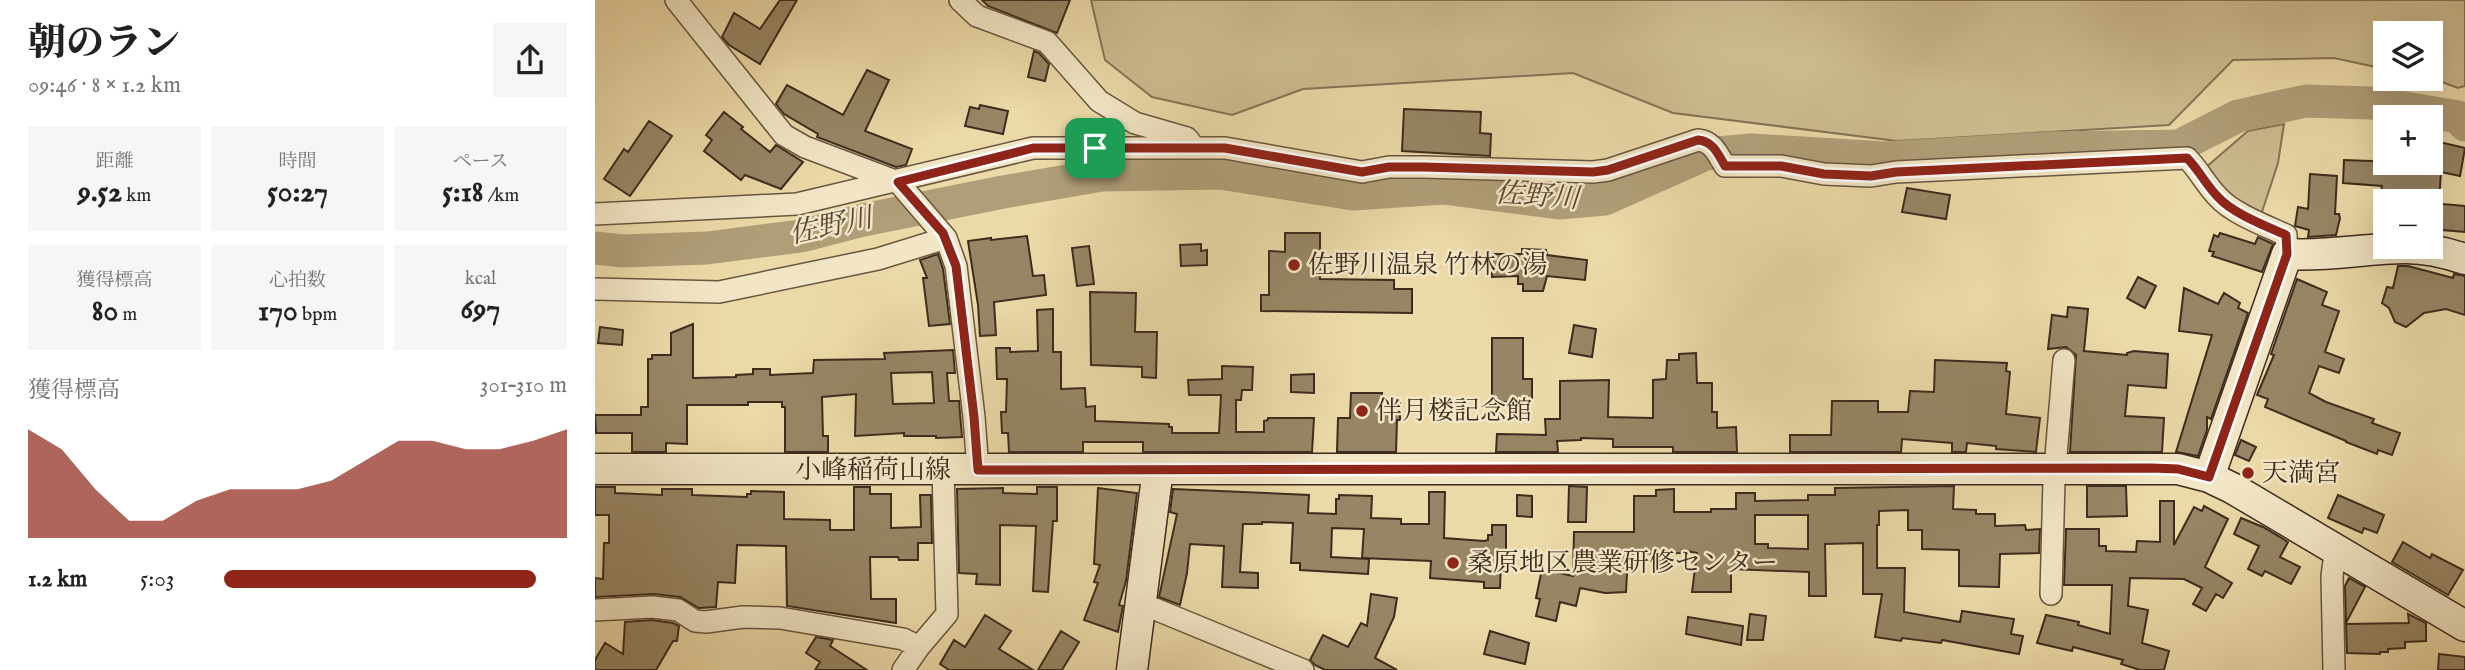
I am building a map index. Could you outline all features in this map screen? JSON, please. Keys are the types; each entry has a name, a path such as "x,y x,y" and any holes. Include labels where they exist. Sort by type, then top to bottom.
{"street":[{"path":"676,0 784,135 805,147 901,184 944,235 956,266 978,470"},
{"path":"960,0 977,16 1047,42 1099,101 1135,123 1187,138 1195,148"},
{"path":"595,215 797,204 901,184 1033,148 1225,148 1362,172 1389,167 1593,172 1608,170 1698,140 1712,145 1725,166 1781,166 1824,174 1871,176 1896,172 2187,158 2199,169 2219,199 2249,218 2286,235 2287,254 2209,477"},
{"path":"595,289 719,292 877,258 944,235"},
{"path":"2287,254 2408,248 2465,259"},
{"path":"2051,594 2064,360"},
{"name":"小峰稲荷山線","path":"595,469 2178,469 2209,477 2232,488 2336,547 2465,626"},
{"path":"1132,670 1158,469"},
{"path":"903,670 947,614 943,470"},
{"path":"2334,670 2332,576 2336,547"},
{"path":"1142,606 1303,670"},
{"path":"595,610 652,607 678,610 695,621 706,622 743,617 780,618 903,639 919,647"}],"shaded area":[{"path":"1091,0 2465,0 2465,86 2458,88 2443,82 2443,21 2373,21 2373,66 2334,58 2233,60 2169,125 1897,141 1673,113 1573,73 1303,89 1232,115 1152,97 1105,60"},
{"path":"2284,124 2278,163 2260,218 2222,195 2204,169 2248,131"}],"building":[{"path":"780,0 797,0 760,64 729,45 722,37 734,13 760,29"},
{"path":"982,0 1070,0 1057,33 988,6"},
{"path":"1034,51 1049,64 1045,81 1028,77"},
{"path":"867,70 889,80 865,131 912,149 906,165 896,167 817,137 818,134 784,114 776,104 787,85 843,115"},
{"path":"980,105 1008,111 1003,134 965,126 970,107 979,109"},
{"path":"1404,109 1481,112 1480,133 1491,134 1490,156 1402,151"},
{"path":"724,112 770,152 776,145 803,162 781,189 745,175 741,180 704,151 712,140 706,135"},
{"path":"649,121 672,136 630,196 604,179 624,149 628,152"},
{"path":"2443,143 2465,148 2460,176 2443,172"},
{"path":"2344,160 2373,161 2373,175 2441,175 2440,189 2381,189 2382,186 2343,183"},
{"path":"2310,174 2337,176 2335,214 2339,214 2340,218 2336,235 2308,237 2309,230 2295,226 2298,207 2308,209"},
{"path":"1907,188 1950,195 1946,219 1902,212"},
{"path":"2443,204 2465,206 2465,232 2443,230"},
{"name":"佐野川温泉 竹林の湯","path":"1285,233 1320,233 1320,279 1394,280 1394,289 1412,289 1412,313 1261,311 1261,295 1269,295 1269,251 1285,252"},
{"path":"2220,233 2255,244 2258,237 2273,244 2262,272 2212,256 2214,252 2209,251 2214,235 2218,237"},
{"path":"1027,236 1033,276 1044,275 1046,295 994,302 996,335 980,336 968,241"},
{"path":"1201,244 1201,251 1207,250 1207,265 1181,266 1180,245"},
{"path":"1089,246 1094,284 1077,286 1072,248"},
{"path":"1522,249 1546,250 1547,255 1587,260 1585,280 1547,276 1543,291 1523,291 1523,284 1518,284 1518,276 1492,277 1491,254 1522,254"},
{"path":"938,254 943,269 950,324 929,326 923,278 927,278 920,260"},
{"path":"2398,266 2408,266 2453,278 2454,274 2465,276 2465,315 2446,309 2424,313 2406,327 2395,322 2389,308 2382,303 2387,287 2393,288"},
{"path":"2138,277 2156,286 2145,308 2127,298"},
{"path":"2297,279 2327,292 2322,305 2339,311 2325,352 2344,359 2339,373 2319,366 2309,393 2374,419 2372,423 2400,433 2392,455 2378,450 2377,454 2265,407 2268,399 2257,395 2274,355 2271,354"},
{"path":"2184,288 2218,304 2224,293 2240,303 2238,308 2248,313 2211,419 2207,417 2207,430 2198,456 2176,452 2212,335 2179,331"},
{"path":"1090,292 1136,293 1135,332 1157,332 1156,378 1142,377 1142,367 1091,365"},
{"path":"2068,307 2088,309 2084,351 2127,355 2134,351 2168,354 2166,388 2128,385 2125,416 2164,418 2162,452 2070,452 2076,355 2066,347 2048,349 2052,315 2067,317"},
{"path":"1053,309 1053,352 1061,352 1061,389 1085,388 1086,407 1095,406 1095,421 1169,424 1172,433 1219,433 1221,395 1189,395 1188,380 1222,379 1222,366 1253,367 1252,390 1242,390 1241,400 1236,400 1236,432 1264,432 1264,421 1268,418 1314,418 1312,452 1143,452 1143,442 1083,442 1083,452 1009,452 1008,433 1002,433 1001,412 1006,412 1007,379 997,379 996,348 1010,348 1010,352 1038,351 1037,310"},
{"path":"693,324 693,378 736,377 753,374 753,369 770,369 770,375 813,373 814,360 885,359 884,353 953,350 955,373 947,373 949,401 959,401 962,437 904,436 904,433 855,436 856,394 822,397 823,436 828,436 828,452 785,452 785,407 782,407 782,402 748,402 748,405 687,405 687,444 666,443 666,452 632,452 632,433 596,433 595,415 641,415 641,407 648,407 648,359 652,359 652,355 671,355 671,333","holes":["932,372 934,403 893,404 891,373"]},
{"path":"1574,325 1596,329 1592,357 1569,353"},
{"path":"600,327 623,330 622,345 598,343"},
{"path":"1492,338 1523,338 1523,379 1532,379 1532,402 1492,402"},
{"path":"1696,353 1697,383 1712,383 1712,412 1717,412 1717,428 1736,427 1737,452 1673,452 1673,447 1613,447 1613,439 1581,438 1557,441 1558,452 1496,452 1497,434 1546,435 1545,419 1560,419 1560,381 1609,380 1608,417 1653,418 1653,380 1666,379 1667,360 1679,360 1679,354"},
{"path":"1935,360 2007,363 2006,371 2010,372 2006,414 2040,418 2036,452 1996,449 1996,446 1967,443 1966,452 1952,452 1952,443 1902,439 1901,452 1790,452 1790,435 1831,435 1832,401 1878,401 1878,412 1908,412 1910,391 1934,392"},
{"path":"1314,374 1314,393 1291,392 1291,375"},
{"name":"伴月楼記念館","path":"1351,393 1382,393 1382,401 1400,402 1396,452 1337,452 1338,418 1350,418"},
{"path":"2241,440 2256,447 2249,461 2235,455"},
{"path":"1569,486 1587,487 1586,522 1568,522"},
{"path":"1954,486 1953,509 1976,510 1976,514 1995,514 1995,526 2025,525 2026,530 2040,529 2039,553 2000,554 1999,587 1959,586 1959,550 1922,549 1922,530 1908,530 1908,510 1879,511 1877,568 1905,568 1904,612 1960,622 1962,611 2014,619 2011,634 2023,636 2019,654 1942,640 1941,643 1875,637 1882,594 1863,594 1863,543 1825,544 1826,596 1809,596 1809,572 1731,569 1731,592 1692,592 1697,553 1682,550 1681,553 1628,554 1626,592 1605,593 1580,588 1576,606 1560,602 1556,621 1536,616 1540,599 1536,598 1542,569 1573,576 1574,532 1634,532 1634,496 1656,496 1656,490 1674,489 1674,512 1711,512 1711,509 1736,509 1736,493 1755,493 1755,501 1808,500 1808,495 1835,495 1835,488","holes":["1755,515 1808,515 1808,549 1768,548 1768,544 1755,544"]},
{"path":"2087,486 2126,486 2127,516 2087,517"},
{"path":"595,487 615,487 615,493 662,495 662,489 692,489 692,495 747,497 751,491 784,492 784,519 830,520 830,530 854,530 854,487 870,487 870,494 891,494 891,528 921,527 920,495 931,495 932,543 918,543 918,560 870,557 871,599 896,599 896,623 787,606 786,546 737,545 735,583 718,582 716,607 699,608 680,597 654,594 595,597 595,578 603,579 604,543 609,543 609,515 595,515"},
{"path":"1037,487 1057,487 1057,521 1053,521 1048,592 1033,591 1036,526 1000,525 1000,585 976,584 977,574 959,573 957,489 1003,488 1003,493 1037,494"},
{"path":"1098,488 1137,493 1126,581 1119,605 1123,606 1118,632 1084,620 1098,583 1094,582 1100,565 1094,564"},
{"path":"1173,489 1309,495 1308,513 1336,514 1336,499 1339,499 1339,495 1372,496 1371,518 1401,519 1401,524 1429,524 1429,492 1445,492 1444,538 1484,541 1488,540 1488,535 1492,535 1492,525 1506,525 1506,563 1501,563 1500,588 1484,588 1484,582 1430,578 1431,561 1362,558 1364,529 1332,528 1331,557 1369,559 1368,574 1300,570 1300,563 1291,563 1293,523 1262,522 1243,524 1240,572 1258,573 1258,588 1222,587 1224,546 1190,544 1180,605 1159,597 1177,514 1170,512"},
{"path":"1517,495 1532,496 1532,517 1517,516"},
{"path":"2338,495 2384,515 2377,533 2364,528 2362,533 2328,518"},
{"path":"2160,501 2174,501 2174,545 2194,507 2202,511 2204,506 2228,519 2205,567 2232,583 2223,598 2216,594 2206,611 2193,604 2202,588 2184,579 2130,578 2128,606 2148,610 2142,643 2169,651 2164,670 2140,670 2121,664 2123,660 2073,647 2072,651 2037,643 2046,615 2079,622 2078,625 2110,634 2112,585 2064,585 2066,529 2099,529 2099,546 2106,546 2106,551 2136,552 2137,541 2160,542"},
{"path":"2241,518 2288,542 2280,557 2300,567 2291,584 2265,571 2262,576 2248,569 2259,546 2234,534"},
{"path":"2403,542 2430,558 2432,554 2463,570 2448,595 2392,562"},
{"path":"2349,578 2365,587 2346,623 2345,586"},
{"path":"1371,594 1397,598 1394,617 1375,658 1397,670 1325,670 1315,665 1310,660 1323,635 1348,647 1361,623 1367,626"},
{"path":"1750,614 1766,616 1763,640 1747,640"},
{"path":"2408,614 2426,623 2426,641 2405,642 2405,648 2388,649 2388,652 2380,654 2347,653 2346,624 2409,623"},
{"path":"985,615 1011,631 999,649 1033,670 949,670 940,664 954,640 965,647"},
{"path":"1688,617 1743,626 1741,645 1686,634"},
{"path":"652,620 679,626 677,641 673,641 656,670 595,670 595,660 605,643 623,654 625,622"},
{"path":"1061,631 1079,642 1062,670 1038,670"},
{"path":"1490,631 1529,643 1525,664 1484,654"},
{"path":"816,637 833,640 830,646 867,670 815,670 820,662 806,653"},
{"path":"2439,654 2465,657 2465,670 2438,670"}],"waterway":[{"name":"佐野川","path":"595,248 623,251 707,248 801,236 863,220 1102,175 1220,173 1353,194 1443,188 1559,203 1605,199 1706,154 1751,150 1884,158 2052,148 2179,146 2238,116 2306,101 2370,103 2405,108 2458,117 2465,125"}],"place":[{"name":"佐野川温泉 竹林の湯","path":"1294,265"},
{"name":"伴月楼記念館","path":"1362,411"},
{"name":"天満宮","path":"2248,473"},
{"name":"桑原地区農業研修センター","path":"1453,563"}],"route":[{"path":"1698,140 1712,145 1725,166 1781,166 1824,174 1871,176 1896,172 2053,163 2187,158 2199,169 2219,199 2249,218 2286,235 2287,254 2209,477 2178,469 2152,468 978,470 956,266 943,233 898,182 1033,148 1095,148 1225,148 1362,172 1389,167 1424,167 1593,172 1608,170 1698,140"}]}
